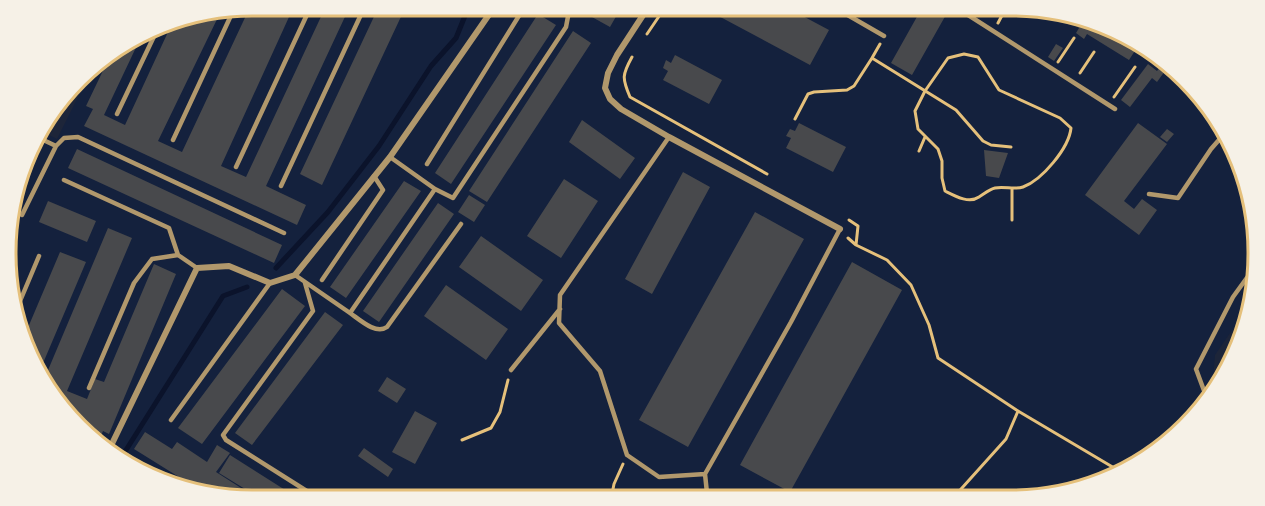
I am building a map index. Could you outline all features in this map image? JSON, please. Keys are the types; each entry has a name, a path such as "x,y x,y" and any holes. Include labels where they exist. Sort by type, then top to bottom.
{"street":[{"path":"112,443 197,268 229,266 270,283 295,275 390,157 488,16"},
{"path":"642,16 608,73 605,88 610,99 621,109 669,137 840,229"}],"lane":[{"path":"236,167 307,16"},
{"path":"281,186 360,16"},
{"path":"427,164 519,16"},
{"path":"390,157 435,189 453,198 566,27 568,16"},
{"path":"850,16 884,36"},
{"path":"970,16 1115,109"},
{"path":"173,140 230,18"},
{"path":"117,114 153,39"},
{"path":"22,215 56,146 64,138 78,137 284,233"},
{"path":"669,137 560,295 559,323 600,371 627,455 659,477 705,474"},
{"path":"1149,194 1178,198 1220,140"},
{"path":"45,141 56,146"},
{"path":"322,280 383,190 374,176"},
{"path":"64,180 168,228 178,255 197,268"},
{"path":"350,313 435,189"},
{"path":"295,275 377,330 383,330 460,224"},
{"path":"707,490 705,474 791,322 840,229"},
{"path":"89,388 134,283 152,259 178,255"},
{"path":"21,299 39,256"},
{"path":"1205,390 1196,369 1233,297 1247,278"},
{"path":"171,420 270,283"},
{"path":"305,283 314,311 222,435 226,440 305,490"},
{"path":"511,370 560,309"}],"path":[{"path":"646,36 659,16"},
{"path":"993,31 1001,16"},
{"path":"795,119 808,94 847,90 854,86 884,36"},
{"path":"1053,69 1074,38"},
{"path":"1074,82 1094,52"},
{"path":"964,54 978,57 999,90 1060,118 1071,128 1070,136 1060,153 1038,179 1021,188 993,188 976,200 959,199 945,191 942,161 938,149 918,129 915,111 925,92 948,58 964,54"},
{"path":"633,55 623,73 624,84 630,97 775,179"},
{"path":"872,58 956,110 983,141 991,145 1011,147"},
{"path":"1108,105 1135,67"},
{"path":"919,151 925,137"},
{"path":"1012,188 1012,220"},
{"path":"848,220 858,226 855,245"},
{"path":"840,229 855,245 887,260 911,285 929,325 938,358 1018,411 1112,467"},
{"path":"462,440 491,428 501,412 511,370"},
{"path":"960,490 1006,440 1018,411"},
{"path":"613,490 627,455"}],"shaded area":[{"path":"81,91 57,139 48,135 65,109"},
{"path":"1238,321 1224,358 1213,377 1215,355"}],"building":[{"path":"246,16 289,16 221,166 246,177 321,16 345,16 266,186 306,205 297,225 84,126 93,109 86,106 103,70 109,65 136,47 104,115 125,125 168,33 217,20 158,141 182,152"},
{"path":"374,16 401,16 322,185 300,174"},
{"path":"537,16 541,16 556,25 451,184 435,173"},
{"path":"593,16 616,16 610,27"},
{"path":"718,16 803,16 829,30 810,65"},
{"path":"917,16 945,16 912,75 891,63"},
{"path":"1075,26 1103,35 1135,51 1129,60 1087,34 1084,39 1076,33 1079,28"},
{"path":"573,31 591,43 487,202 469,191"},
{"path":"1056,44 1063,48 1054,61 1048,57"},
{"path":"675,55 722,80 709,104 663,80 668,71 663,68 666,60 671,63"},
{"path":"1148,64 1157,71 1159,68 1164,72 1157,82 1152,78 1130,107 1121,100"},
{"path":"582,120 635,158 620,179 569,142"},
{"path":"799,123 846,147 833,172 786,148 791,138 786,136 790,129 795,131"},
{"path":"1138,123 1167,144 1124,201 1134,209 1142,199 1157,210 1139,235 1085,195"},
{"path":"1167,129 1174,134 1167,142 1160,137"},
{"path":"77,149 282,245 274,263 68,168"},
{"path":"984,150 1008,153 999,178 986,176"},
{"path":"683,172 710,187 652,294 625,279"},
{"path":"564,179 598,201 561,258 527,236"},
{"path":"404,181 421,191 346,298 330,287"},
{"path":"469,195 485,205 474,222 458,212"},
{"path":"48,201 96,221 87,242 39,222"},
{"path":"438,203 454,214 379,322 363,311"},
{"path":"755,212 804,239 688,447 639,420"},
{"path":"108,228 132,238 67,391 87,399 95,379 104,382 154,264 176,274 109,434 103,431 101,435 75,409 48,371"},
{"path":"481,236 543,280 521,311 459,267"},
{"path":"60,252 86,262 43,362 28,327"},
{"path":"852,262 902,290 791,490 786,490 740,465"},
{"path":"446,285 508,329 486,360 424,316"},
{"path":"282,289 305,306 202,444 178,428"},
{"path":"325,312 343,325 252,445 235,433"},
{"path":"387,377 406,389 397,403 378,391"},
{"path":"415,411 437,423 415,464 392,452"},
{"path":"145,432 172,449 177,442 207,462 217,445 230,453 216,472 243,489 207,485 180,478 134,449"},
{"path":"364,448 393,469 388,477 358,456"},
{"path":"230,455 285,490 246,490 219,473"}],"waterway":[{"path":"276,268 328,212 379,146 431,66 456,38 465,16"},
{"path":"125,452 223,296 247,287"}]}
